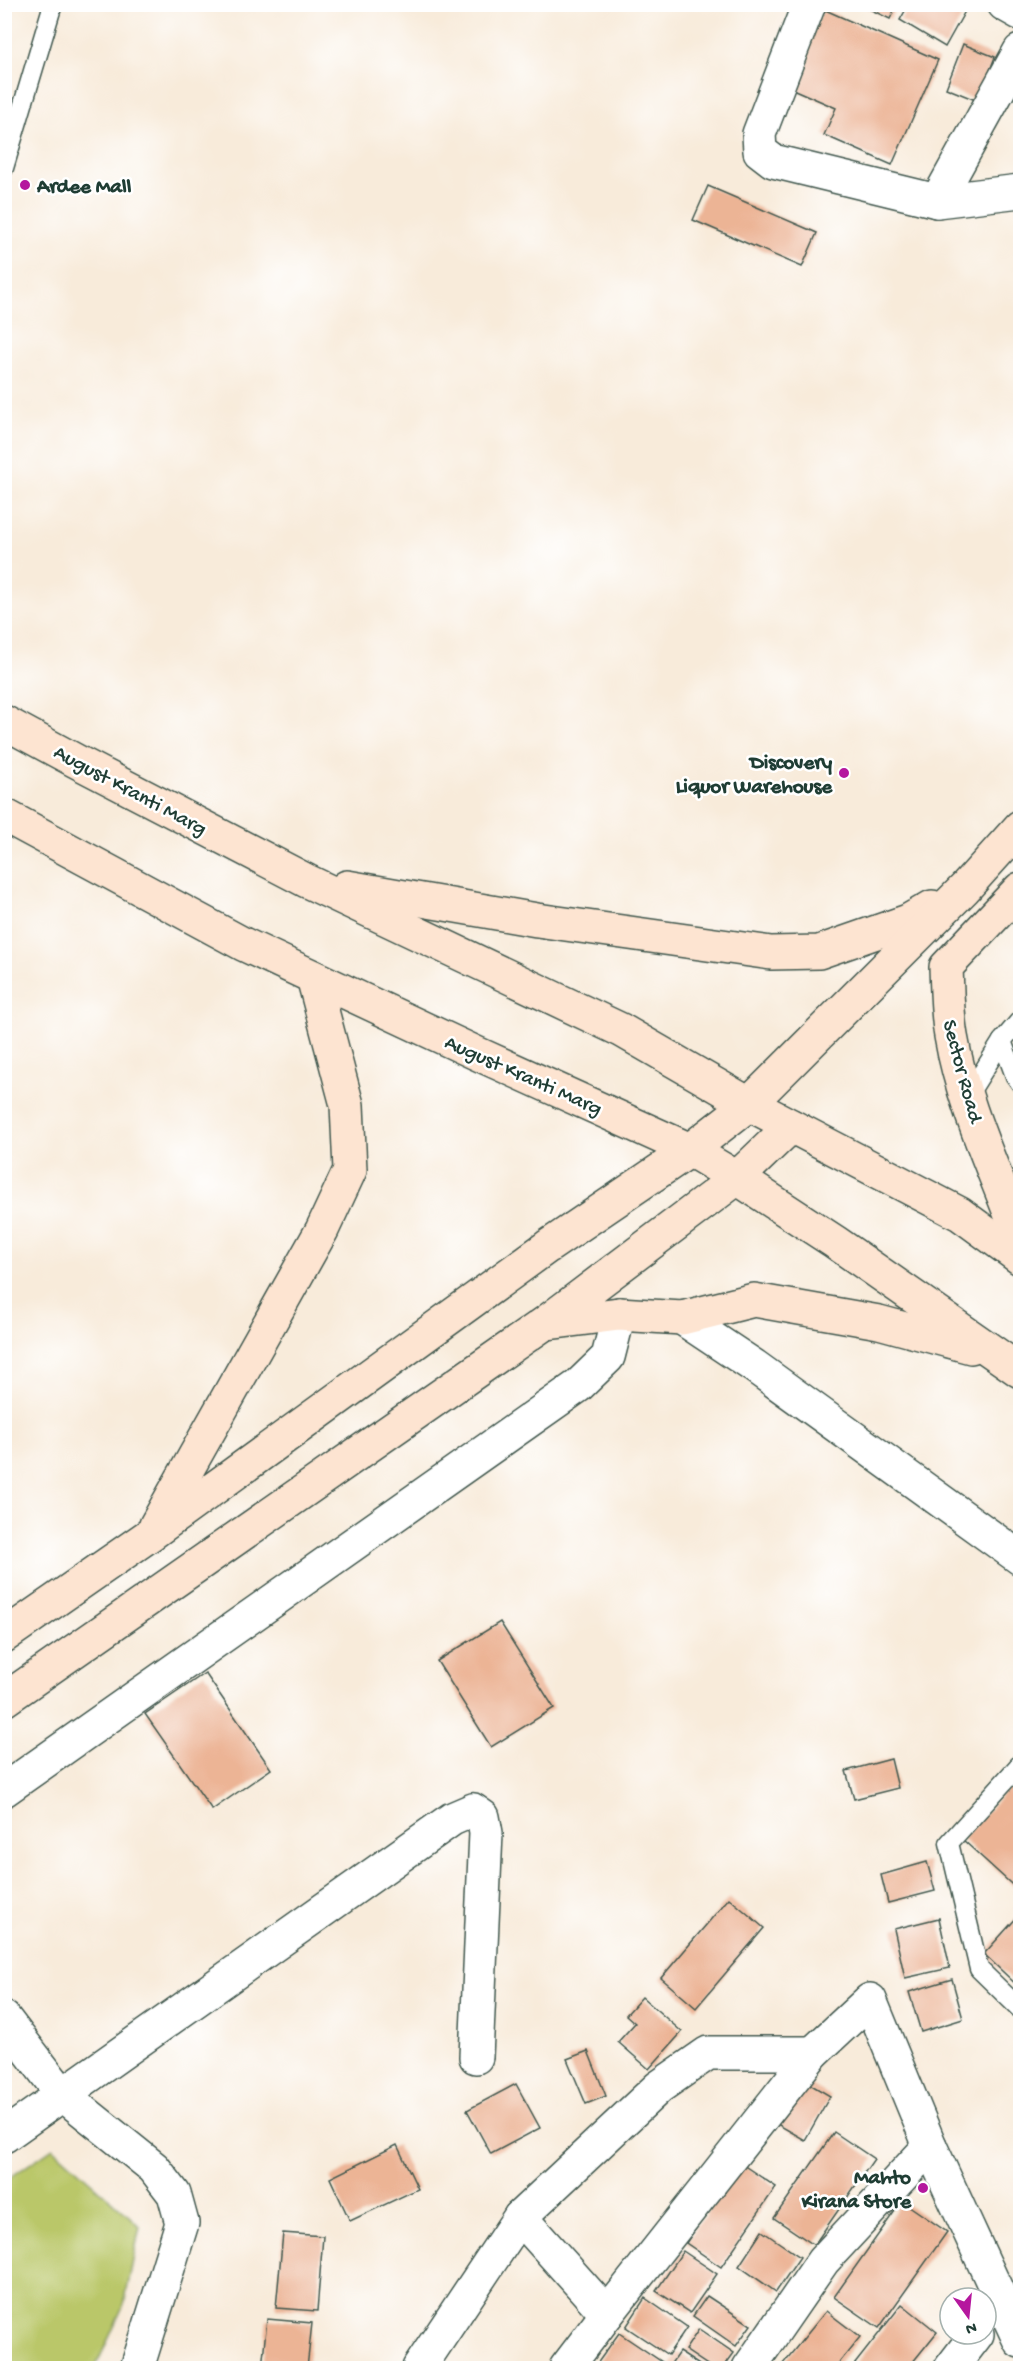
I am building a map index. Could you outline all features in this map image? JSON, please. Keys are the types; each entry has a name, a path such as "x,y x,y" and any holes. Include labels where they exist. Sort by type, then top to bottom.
{"main road":[{"name":"August Kranti Marg","path":"4,722 307,881 621,1030 748,1104 960,1214 1020,1258"},
{"name":"August Kranti Marg","path":"4,815 243,944 690,1150 737,1178 1020,1371"},
{"path":"4,1636 151,1534 547,1247 690,1150 748,1104 965,888 1020,827"},
{"path":"307,881 537,920 771,953 819,952 908,921 965,888"},
{"name":"Sector Road","path":"1020,889 946,967 951,1037 967,1097 1020,1239"},
{"path":"151,1534 322,1230 350,1170 347,1105 313,977"},
{"path":"4,1700 545,1323 737,1178 792,1126"},
{"path":"545,1323 619,1314 682,1318 754,1300 879,1322 993,1352"}],"street":[{"path":"809,4 759,134 760,151 772,161 937,201 1020,191"},
{"path":"1004,4 1020,13"},
{"path":"937,201 1020,51"},
{"path":"4,1790 578,1386 608,1357 619,1314"},
{"path":"682,1318 754,1365 1020,1558"},
{"path":"4,2136 442,1826 473,1810 483,1817 486,1833 476,2057"},
{"path":"566,2368 813,2053 870,2000 984,2286"},
{"path":"4,2018 62,2094 154,2168 174,2194 182,2223 137,2368"},
{"path":"419,2368 520,2217 659,2087 708,2053 813,2053"},
{"path":"749,2368 823,2261 930,2146"},
{"path":"520,2217 607,2314"},
{"path":"998,2317 1020,2342"},
{"path":"951,2368 968,2346"}],"lane":[{"path":"4,168 53,4"},
{"path":"967,1097 1002,1041 1020,1020"},
{"path":"1002,1041 1015,1076 1020,1083"},
{"path":"1020,1764 949,1843 979,1969 1020,2009"}],"green space":[{"path":"53,2148 140,2226 124,2305 95,2368 5,2368 5,2181"}],"building":[{"path":"4,4 10,4 5,20 4,20"},
{"path":"859,4 897,4 890,19"},
{"path":"909,4 969,4 945,47 900,20"},
{"path":"823,9 938,60 892,165 824,135 836,108 788,87"},
{"path":"963,44 995,57 978,101 946,88"},
{"path":"1020,76 1020,100 1011,95"},
{"path":"708,186 817,233 802,267 693,220"},
{"path":"500,1622 554,1708 491,1747 437,1661"},
{"path":"205,1673 271,1769 212,1810 145,1714"},
{"path":"891,1759 898,1788 854,1799 846,1771"},
{"path":"1020,1775 1020,1892 962,1839"},
{"path":"927,1862 935,1891 888,1903 881,1875"},
{"path":"729,1898 764,1928 696,2008 661,1978"},
{"path":"1020,1914 1020,1988 984,1954"},
{"path":"939,1918 950,1968 905,1978 894,1929"},
{"path":"952,1979 963,2019 921,2032 909,1992"},
{"path":"642,1997 682,2032 649,2069 618,2042 635,2023 626,2015"},
{"path":"588,2051 606,2096 586,2104 567,2059"},
{"path":"803,2080 830,2096 805,2140 777,2124"},
{"path":"516,2084 540,2128 491,2154 467,2110"},
{"path":"834,2132 874,2159 814,2245 774,2218"},
{"path":"397,2145 418,2189 350,2221 330,2178"},
{"path":"740,2163 776,2187 721,2267 686,2243"},
{"path":"902,2201 947,2232 879,2328 834,2297"},
{"path":"762,2231 800,2257 776,2292 739,2266"},
{"path":"283,2233 323,2236 317,2311 276,2308"},
{"path":"683,2251 717,2274 690,2313 656,2291"},
{"path":"707,2296 751,2325 736,2346 693,2316"},
{"path":"645,2298 687,2327 668,2355 626,2327"},
{"path":"902,2304 937,2332 908,2368 859,2368 854,2365"},
{"path":"826,2311 860,2337 835,2368 786,2368 782,2365"},
{"path":"267,2319 312,2323 307,2368 262,2368"},
{"path":"699,2329 734,2353 723,2368 712,2368 685,2350"},
{"path":"619,2333 665,2364 662,2368 594,2368"},
{"path":"679,2352 704,2368 668,2368"}],"place":[{"name":"Ardee Mall","path":"25,185"},
{"name":"Discovery Liquor Warehouse","path":"844,773"},
{"name":"Mahto Kirana Store","path":"923,2188"}]}
